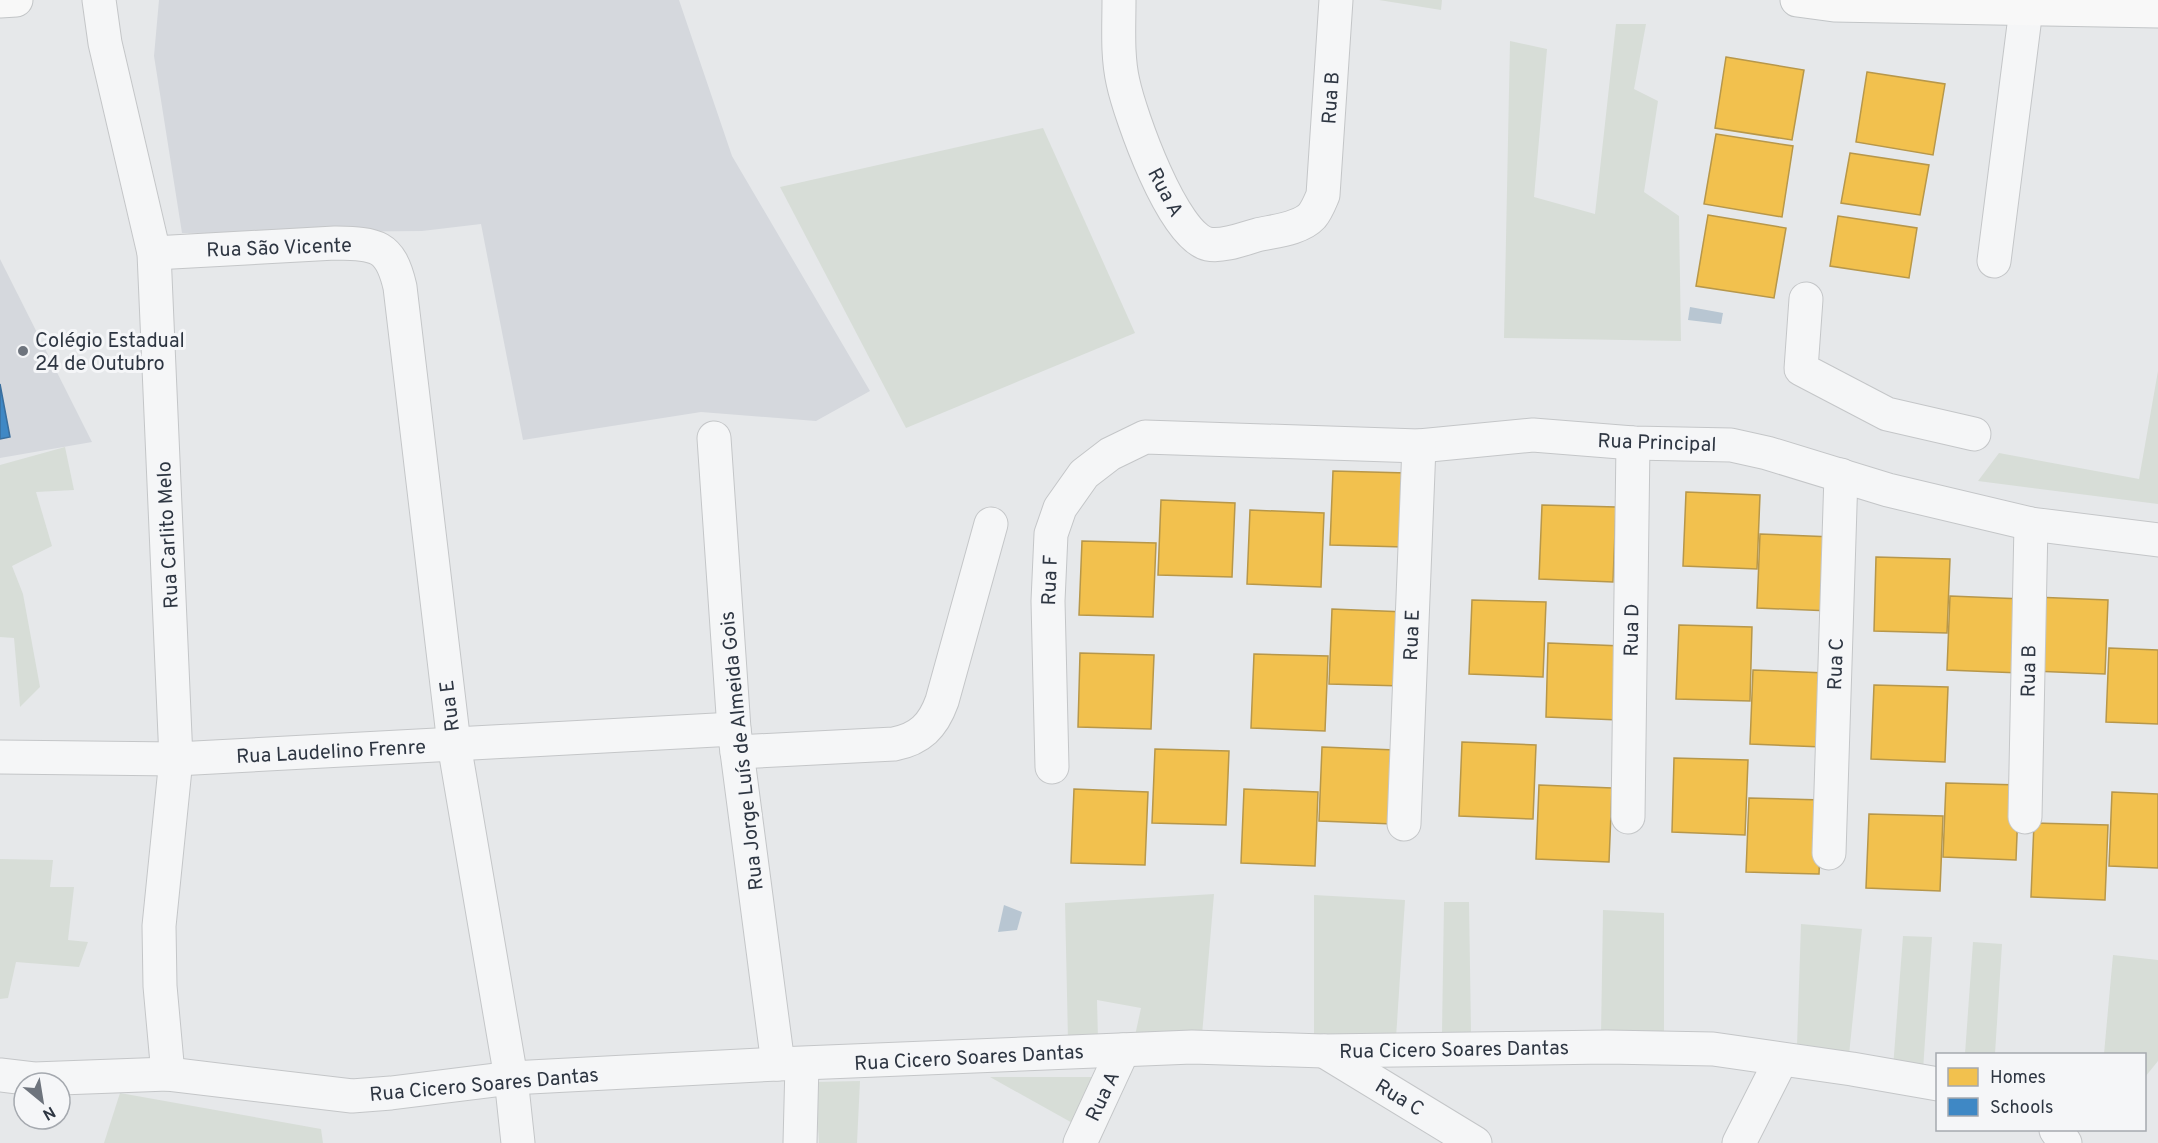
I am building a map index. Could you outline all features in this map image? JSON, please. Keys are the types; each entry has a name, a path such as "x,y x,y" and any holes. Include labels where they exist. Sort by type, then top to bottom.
{"main road":[{"path":"0,1 16,0"},
{"path":"1797,0 1834,5 2158,11"}],"street":[{"name":"Rua Carlito Melo","path":"99,0 105,43 154,253 177,759 159,926 160,986 168,1074"},
{"name":"Rua A","path":"1119,0 1122,80 1130,111 1168,199 1181,221 1195,238 1208,244 1217,244 1299,224 1313,215 1323,195"},
{"name":"Rua B","path":"1323,195 1336,0"},
{"path":"1994,261 2025,9"},
{"name":"Rua São Vicente","path":"154,253 335,243 361,244 380,249 396,266"},
{"name":"Rua E","path":"396,266 454,744 511,1078 518,1143"},
{"path":"1806,299 1801,369 1887,414 1974,434"},
{"name":"Rua Principal","path":"1145,437 1419,446 1533,435 1633,443 1731,445 1767,453 1888,490 2031,524 2158,540"},
{"name":"Rua F","path":"1052,767 1048,601 1051,534 1060,508 1084,474 1110,454 1145,437"},
{"name":"Rua Jorge Luís de Almeida Gois","path":"714,438 736,740 790,1064 800,1143"},
{"name":"Rua D","path":"1628,817 1633,443"},
{"name":"Rua E","path":"1404,824 1419,446"},
{"name":"Rua C","path":"1829,853 1841,475"},
{"name":"Rua Laudelino Frenre","path":"0,757 177,759 454,744 736,740 894,744 911,740 929,728 937,715 991,524"},
{"name":"Rua B","path":"2025,817 2031,524"},
{"name":"Rua Cicero Soares Dantas","path":"0,1075 34,1079 168,1074 352,1096 511,1078 1192,1047 1324,1051 1607,1047 1713,1049 1936,1084"},
{"name":"Rua A","path":"1080,1143 1123,1050"},
{"name":"Rua C","path":"1324,1051 1475,1143"},
{"path":"1739,1143 1781,1060"}],"shaded area":[{"path":"159,0 679,0 732,156 870,391 816,421 701,412 523,440 481,224 422,231 182,233 154,56"},
{"path":"1379,0 1442,0 1441,10"},
{"path":"1616,24 1646,24 1634,89 1658,101 1644,192 1679,216 1681,341 1504,338 1510,41 1547,49 1534,197 1595,214"},
{"path":"1043,128 1135,333 906,428 780,187"},
{"name":"Colégio Estadual 24 de Outubro","path":"0,259 92,442 0,458"},
{"path":"1690,307 1723,313 1721,324 1688,320"},
{"path":"2158,371 2158,504 1978,481 1999,453 2139,479"},
{"path":"65,447 74,490 36,492 52,546 12,566 23,594 40,687 20,707 14,638 0,637 0,465"},
{"path":"0,859 53,860 50,887 74,887 68,940 88,942 79,967 16,962 8,998 0,999"},
{"path":"1214,894 1202,1035 1133,1045 1141,1008 1097,1000 1098,1039 1068,1040 1065,903"},
{"path":"1314,895 1405,900 1396,1038 1314,1035"},
{"path":"1444,902 1469,902 1471,1032 1442,1033"},
{"path":"1004,905 1022,912 1017,930 998,932"},
{"path":"1603,910 1664,913 1664,1037 1601,1036"},
{"path":"1801,924 1862,929 1849,1055 1797,1046"},
{"path":"1903,936 1932,937 1923,1070 1893,1068"},
{"path":"1973,942 2002,944 1995,1053 1965,1053"},
{"path":"2113,955 2158,960 2158,1061 2146,1076 2146,1053 2104,1053"},
{"path":"990,1077 1099,1077 1076,1125"},
{"path":"860,1081 857,1143 819,1143 815,1082"},
{"path":"120,1093 321,1129 323,1143 104,1143"}],"building: Homes":[{"path":"1726,57 1804,70 1792,140 1715,128"},
{"path":"1867,72 1945,84 1933,155 1856,142"},
{"path":"1716,134 1793,146 1782,217 1704,204"},
{"path":"1850,153 1929,165 1920,215 1841,203"},
{"path":"1708,215 1786,228 1774,298 1696,286"},
{"path":"1838,216 1917,228 1909,278 1830,266"},
{"path":"1333,471 1407,473 1404,547 1330,545"},
{"path":"1686,492 1760,495 1757,569 1683,566"},
{"path":"1161,500 1235,503 1232,577 1158,575"},
{"path":"1542,505 1616,507 1613,582 1539,579"},
{"path":"1250,510 1324,513 1321,587 1247,584"},
{"path":"1760,534 1833,537 1831,611 1757,608"},
{"path":"1082,541 1156,543 1153,617 1079,615"},
{"path":"1876,557 1950,559 1947,633 1874,631"},
{"path":"1950,596 2023,599 2020,673 1947,670"},
{"path":"2034,597 2108,600 2105,674 2032,671"},
{"path":"1472,600 1546,602 1543,677 1469,674"},
{"path":"1332,609 1406,612 1403,686 1329,684"},
{"path":"1679,625 1752,627 1750,701 1676,699"},
{"path":"1548,643 1622,646 1619,720 1546,717"},
{"path":"2109,648 2158,650 2158,724 2106,722"},
{"path":"1080,653 1154,655 1151,729 1078,727"},
{"path":"1254,654 1328,656 1325,731 1251,728"},
{"path":"1753,670 1826,673 1823,747 1750,744"},
{"path":"1874,685 1948,687 1945,762 1871,759"},
{"path":"1462,742 1536,745 1533,819 1459,816"},
{"path":"1322,747 1395,750 1393,824 1319,821"},
{"path":"1155,749 1229,751 1226,825 1152,823"},
{"path":"1674,758 1748,760 1745,835 1672,832"},
{"path":"1946,783 2019,785 2016,860 1943,857"},
{"path":"1539,785 1612,788 1609,862 1536,859"},
{"path":"1074,789 1148,792 1145,865 1071,863"},
{"path":"1244,789 1318,792 1315,866 1241,863"},
{"path":"2112,792 2158,794 2158,868 2109,866"},
{"path":"1749,798 1822,800 1819,874 1746,872"},
{"path":"1869,814 1943,816 1940,891 1866,888"},
{"path":"2034,823 2108,825 2105,900 2031,897"}],"building: Schools":[{"path":"0,384 10,437 0,439"}],"place":[{"name":"Colégio Estadual 24 de Outubro","path":"23,351"}]}
